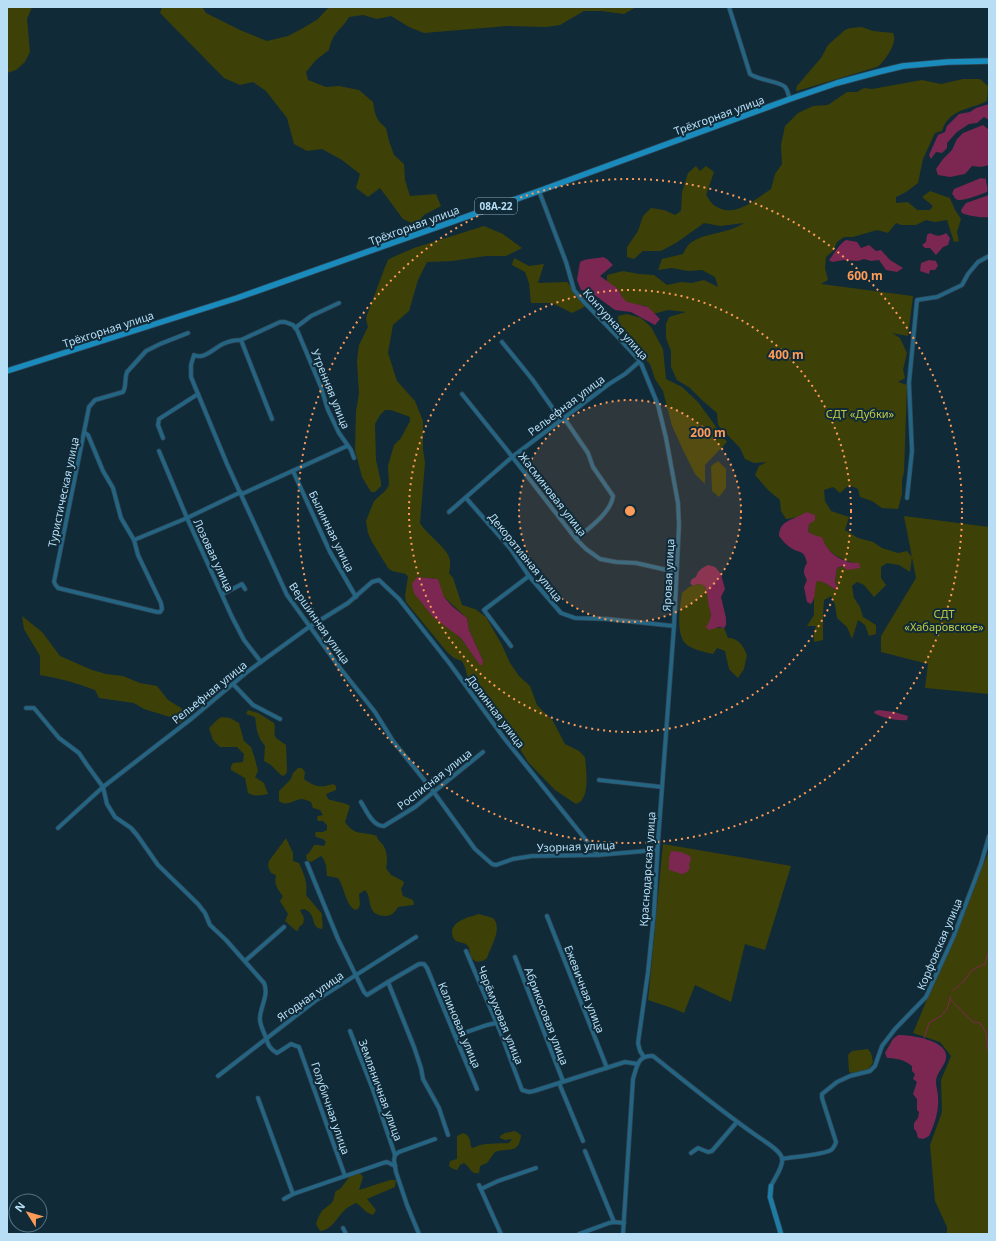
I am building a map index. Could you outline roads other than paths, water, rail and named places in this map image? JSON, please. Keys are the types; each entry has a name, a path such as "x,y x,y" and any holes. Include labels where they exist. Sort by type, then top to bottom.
{"highway":[{"name":"Трёхгорная улица","path":"7,371 237,298 539,191 790,99 854,78 904,66 948,62 989,61"}],"main road":[{"path":"771,1186 770,1197 781,1234"}],"street":[{"path":"729,7 750,74 758,79 783,85 790,99"},
{"name":"Контурная улица","path":"539,191 566,262 574,290 640,361 658,405 673,470"},
{"path":"907,498 912,451 909,383 917,300 936,297 962,285 968,274 978,262 989,256"},
{"path":"272,419 241,340 280,322 285,322 294,326 311,316 340,303"},
{"name":"Утренняя улица","path":"294,326 321,387 331,416 339,433 351,450 354,458"},
{"name":"Туристическая улица","path":"134,540 138,555 162,606 160,612 58,588 54,584 72,487 85,433 87,412 95,400 123,392 126,385 127,372 146,351 188,333"},
{"name":"Вершинная улица","path":"241,340 234,340 222,344 203,356 194,355 191,365 191,377 285,591 309,627 375,712 393,741 433,791 470,844 488,861 496,865"},
{"path":"502,342 588,453 597,473 613,496 612,502 595,524 576,539"},
{"name":"Рельефная улица","path":"449,512 512,457 625,374 640,361"},
{"path":"163,438 158,425 159,419 198,394"},
{"name":"Жасминовая улица","path":"462,394 576,539 586,549 600,559 641,564 676,572"},
{"path":"85,433 88,435 103,471 113,488 122,518 134,540 187,518 347,446"},
{"name":"Лозовая улица","path":"159,451 187,518 242,636 261,662"},
{"name":"Яровая улица","path":"670,680 679,525 678,503 673,470"},
{"name":"Былинная улица","path":"293,471 330,552 356,597"},
{"name":"Декоративная улица","path":"466,498 512,551 529,576 559,611 567,616 575,618 608,619 674,626"},
{"path":"512,646 484,610 529,576"},
{"name":"Рельефная улица","path":"58,828 103,787 261,662 309,627 356,597 372,582 379,580"},
{"name":"Долинная улица","path":"379,580 399,599 450,664 504,738 598,855"},
{"path":"222,594 242,584 245,588"},
{"name":"Краснодарская улица","path":"644,1057 640,1051 638,1042 648,972 654,913 657,850 670,680"},
{"path":"233,684 253,705 280,719"},
{"path":"26,708 34,708 59,738 78,753 103,787 107,804 115,817 131,828 158,865 198,904 205,913 210,925 245,961 265,986 264,1004 259,1018 266,1039"},
{"name":"Росписная улица","path":"361,802 375,823 384,826 410,810 483,752"},
{"path":"599,780 662,787"},
{"name":"Корфовская улица","path":"782,1159 805,1156 831,1150 835,1146 836,1142 822,1094 837,1082 850,1076 870,1071 875,1066 882,1046 895,1029 926,997 953,938 981,864 989,836"},
{"name":"Узорная улица","path":"496,865 506,860 532,856 598,855 657,850"},
{"path":"307,863 338,939 366,995 388,982 414,1047 423,1079 439,1108 448,1135"},
{"name":"Ежевичная улица","path":"547,916 606,1068"},
{"path":"245,961 284,927"},
{"name":"Ягодная улица","path":"218,1076 315,1001 416,937"},
{"name":"Черёмуховая улица","path":"466,951 496,1022 522,1090 529,1092 561,1082"},
{"name":"Абрикосовая улица","path":"515,957 583,1141"},
{"name":"Калиновая улица","path":"388,982 419,964 424,964 452,1033 455,1036 477,1088"},
{"path":"455,1036 496,1022"},
{"name":"Земляничная улица","path":"350,1031 372,1087 395,1155 395,1166 407,1205 420,1234"},
{"name":"Голубичная улица","path":"266,1039 270,1048 277,1053 291,1044 300,1047 345,1176"},
{"path":"623,1234 633,1079 638,1064 644,1057 647,1056 653,1056 770,1146 782,1159 781,1165 771,1186"},
{"path":"561,1082 625,1062 638,1064"},
{"path":"258,1098 293,1194"},
{"path":"691,1153 698,1148 708,1152 712,1151 737,1122"},
{"path":"395,1155 399,1152 435,1139"},
{"path":"585,1151 614,1222"},
{"path":"284,1199 293,1194 383,1163 387,1162 395,1166"},
{"path":"501,1234 480,1187 536,1168"},
{"path":"579,1234 614,1222 624,1224"},
{"path":"343,1228 346,1234"}],"waterway":[{"path":"953,991 964,981 972,970 985,964 989,950"},
{"path":"924,1038 929,1023 941,1016 947,1009 951,996"},
{"path":"950,999 973,1022 980,1023 986,1033 989,1057"}],"park label":[{"name":"СДТ «Дубки»","path":"860,413"},
{"name":"СДТ «Хабаровское»","path":"944,619"}]}
